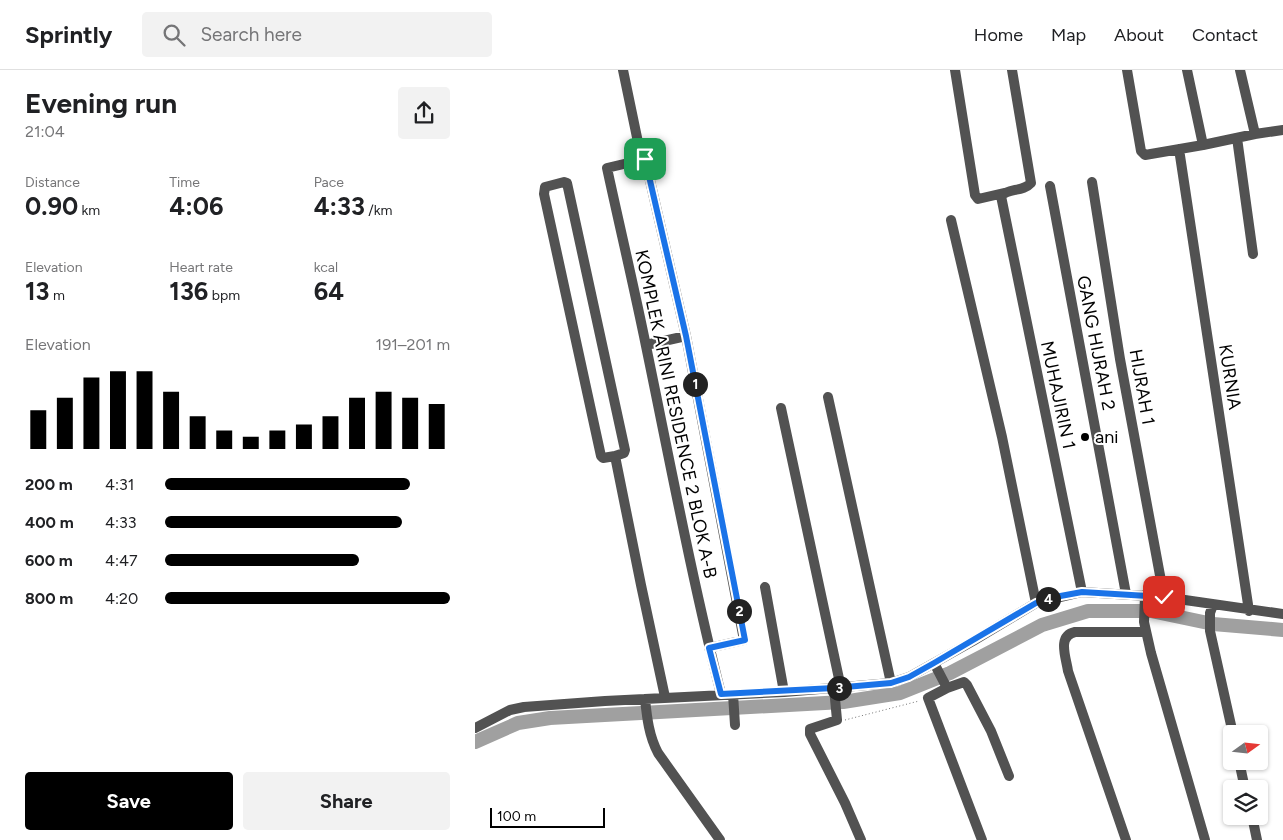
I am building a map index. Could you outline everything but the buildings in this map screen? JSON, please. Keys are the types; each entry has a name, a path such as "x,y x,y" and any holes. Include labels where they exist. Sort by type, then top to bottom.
{"street":[{"path":"623,70 639,147"},
{"path":"955,70 975,195 978,199 1026,187 1031,183 1012,70"},
{"path":"1127,70 1142,153 1149,155 1283,130"},
{"path":"1187,70 1203,145"},
{"path":"1240,70 1255,134"},
{"path":"1237,138 1253,254"},
{"name":"KURNIA","path":"1179,149 1249,610"},
{"name":"KOMPLEK ARINI RESIDENCE 2 BLOK A-B","path":"686,336 645,159 607,168 646,345 691,565 721,694"},
{"name":"HIJRAH 1","path":"1092,182 1120,359 1164,597"},
{"path":"567,183 625,450 624,453 615,456 603,458 601,456 544,194 545,187 567,183"},
{"name":"GANG HIJRAH 2","path":"1050,186 1126,594"},
{"name":"MUHAJIRIN 1","path":"1004,193 1001,196 1002,204 1082,592"},
{"path":"951,220 1002,437 1036,603"},
{"path":"646,345 686,336 745,640 709,648"},
{"path":"828,397 891,683"},
{"path":"781,408 836,688 836,715 811,729 810,734 861,840"},
{"path":"615,456 665,697"},
{"path":"765,587 784,692"},
{"path":"475,728 510,710 524,707 645,701 665,697 784,692 891,683 936,666 1036,603 1082,592 1126,594 1145,601 1164,597 1212,609 1249,610 1283,614"},
{"path":"1145,601 1145,627 1205,840"},
{"path":"1212,609 1210,631 1231,725"},
{"path":"1126,840 1068,671 1063,643 1065,636 1069,633 1145,627"},
{"path":"936,666 946,685"},
{"path":"982,840 929,698 946,685 964,682 991,732 1009,776"},
{"path":"733,694 735,726"},
{"path":"645,701 647,723 658,753 720,840"},
{"path":"1254,825 1257,840"}],"path":[{"path":"836,715 844,720 929,698"}],"waterway":[{"path":"475,742 518,723 550,718 843,702 900,693 950,673 1042,625 1088,611 1151,611 1213,624 1283,630"}],"place":[{"name":"ani","path":"1085,437"}],"route":[{"path":"645,159 686,336 745,640 709,648 721,694 784,692 891,683 909,677 1036,603 1055,597 1082,592 1164,597"}]}
